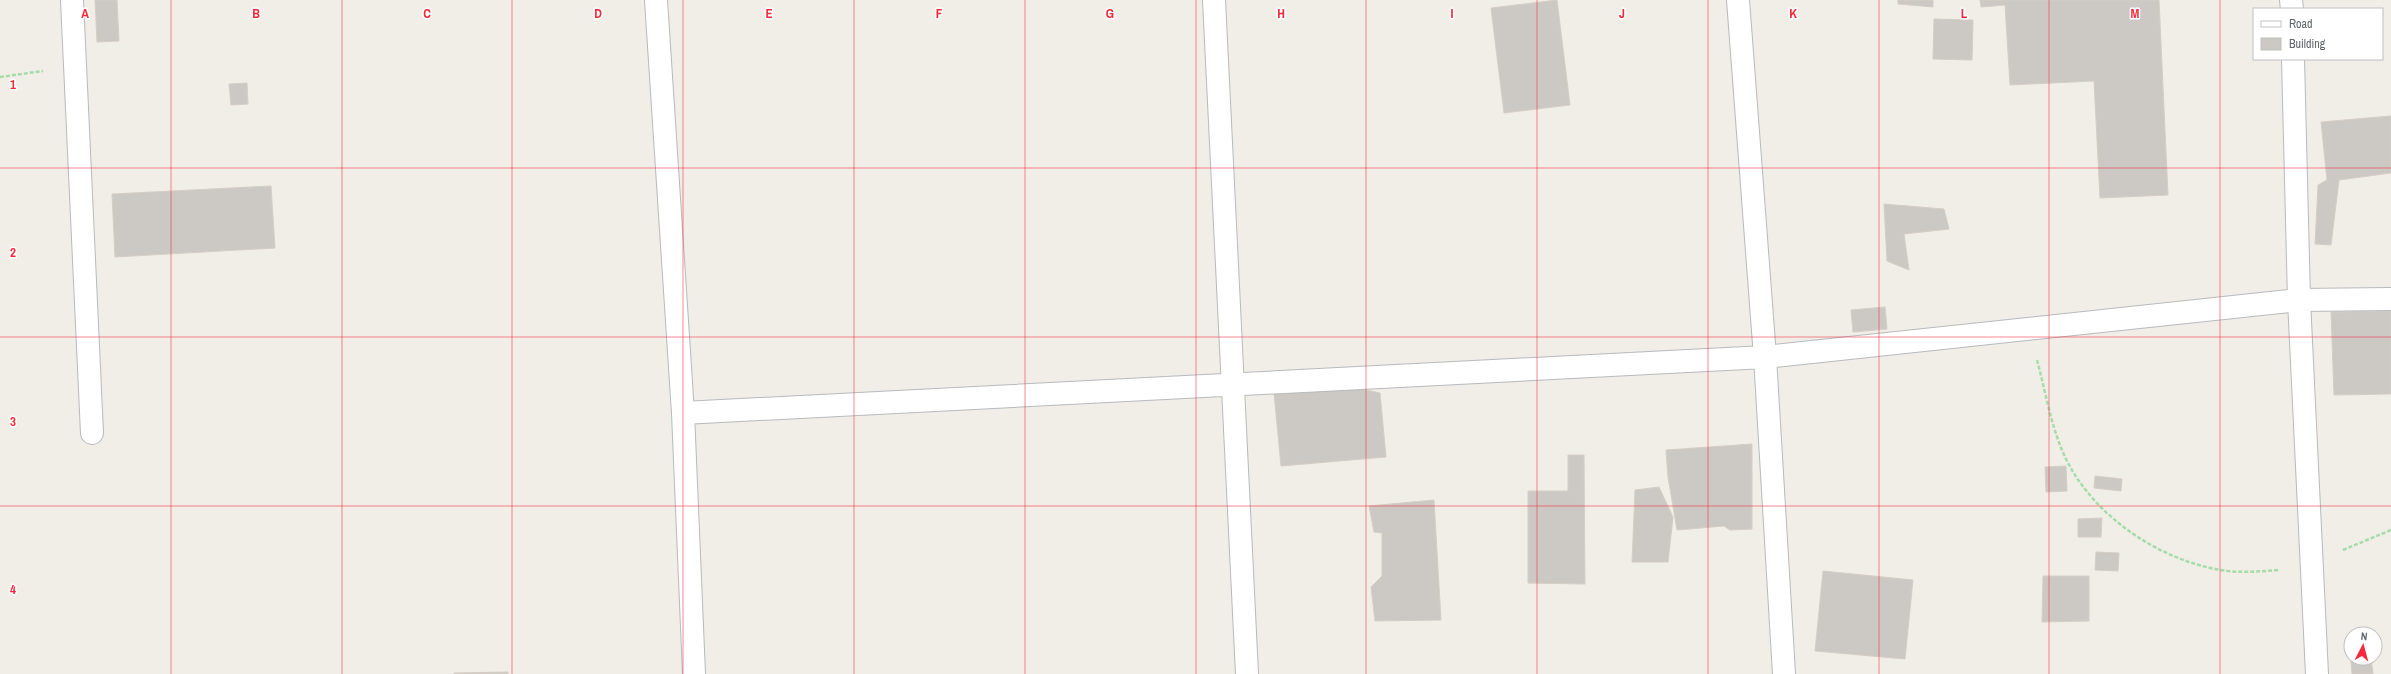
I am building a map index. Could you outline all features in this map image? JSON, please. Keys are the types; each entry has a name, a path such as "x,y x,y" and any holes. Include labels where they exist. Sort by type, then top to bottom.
{"street":[{"path":"72,0 92,433"},
{"path":"656,0 683,413 694,674"},
{"path":"1214,0 1247,674"},
{"path":"1738,0 1765,357 1784,674"},
{"path":"2293,60 2299,300 2317,674"},
{"path":"683,413 1232,386 1765,357 2299,300 2391,299"}],"path":[{"path":"0,77 75,67"},
{"path":"2030,329 2055,432 2066,460 2081,485 2100,507 2123,526 2173,555 2228,570 2255,572 2284,569 2311,563 2391,530"}],"building":[{"path":"95,0 117,0 119,41 97,42"},
{"path":"1557,0 1570,105 1504,113 1491,8"},
{"path":"1898,0 1933,0 1933,7 1898,4"},
{"path":"1980,0 2159,0 2168,195 2100,198 2094,81 2010,85 2005,5 1981,7"},
{"path":"1934,19 1973,20 1972,60 1933,59"},
{"path":"247,83 248,104 231,105 229,84"},
{"path":"2391,116 2391,173 2339,180 2331,245 2315,244 2318,185 2327,180 2321,122"},
{"path":"271,186 275,248 115,257 112,194"},
{"path":"1884,204 1944,209 1949,229 1904,234 1909,270 1887,261"},
{"path":"1885,307 1887,329 1853,332 1851,310"},
{"path":"2391,311 2391,394 2334,395 2331,312"},
{"path":"1347,386 1380,393 1386,457 1281,466 1274,393"},
{"path":"1752,444 1752,529 1730,530 1724,526 1677,530 1668,477 1666,450"},
{"path":"1568,455 1584,455 1585,584 1528,583 1528,491 1568,491"},
{"path":"2066,466 2067,491 2046,492 2045,467"},
{"path":"2095,476 2122,479 2121,491 2094,488"},
{"path":"1659,487 1673,517 1668,562 1632,562 1635,490"},
{"path":"1434,500 1441,620 1375,621 1371,587 1382,576 1382,533 1374,532 1369,506"},
{"path":"2102,518 2101,537 2078,537 2078,519"},
{"path":"2096,552 2119,553 2118,571 2095,570"},
{"path":"1823,571 1913,580 1905,659 1815,651"},
{"path":"2043,576 2089,576 2089,621 2042,622"},
{"path":"2351,666 2372,666 2373,674 2352,674"},
{"path":"508,672 508,674 454,674 454,673"}]}
